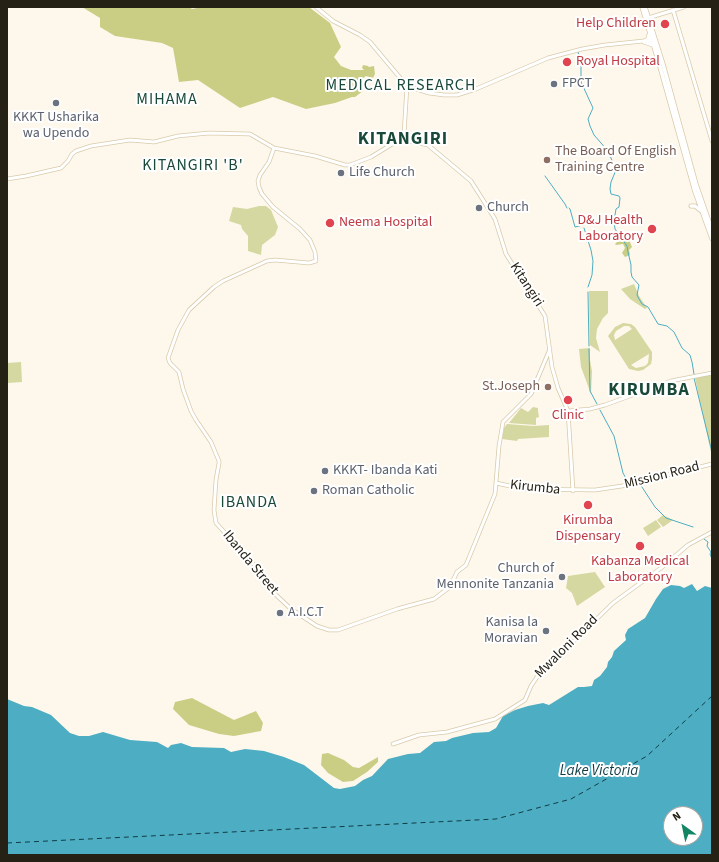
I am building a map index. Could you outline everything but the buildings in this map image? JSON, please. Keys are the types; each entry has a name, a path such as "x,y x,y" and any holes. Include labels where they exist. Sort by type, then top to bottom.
{"main road":[{"path":"642,7 649,35 662,64 696,184 712,230"},
{"path":"645,7 653,42 696,197 712,239"},
{"path":"644,42 648,39 649,35"},
{"path":"644,42 653,42"},
{"path":"696,197 695,202 691,206 695,206 701,211"}],"street":[{"path":"316,7 333,21 370,42 407,86 429,93 453,95 463,93 488,85 528,66 558,55 591,47 644,42"},
{"path":"648,18 684,7"},
{"path":"674,10 712,141"},
{"path":"7,179 61,168 68,162 74,152 84,148 130,140 154,142 178,136 201,133 250,134 274,148 306,154 340,164 350,165 371,157 404,138 407,86"},
{"name":"Kitangiri","path":"404,138 428,145 471,181 495,219 506,254 545,316 552,367 568,411 573,491"},
{"name":"Ibanda Street","path":"274,148 269,162 260,175 258,181 259,187 262,194 273,207 300,229 310,240 315,252 316,261 309,263 267,261 223,281 214,287 189,310 178,330 168,358 170,363 179,372 191,411 212,442 219,463 214,510 215,520 222,531 258,568 275,594 291,609 313,625 323,629 329,630 345,628 392,610 434,599 447,590 453,584 458,572 465,567 495,494 496,482"},
{"path":"496,482 499,446 504,422 531,394 550,349"},
{"path":"568,411 590,409 605,405 652,387 693,376 712,373"},
{"name":"Mission Road","path":"573,491 612,488 712,464"},
{"name":"Kirumba","path":"496,482 524,489 573,491"},
{"name":"Mwaloni Road","path":"393,744 419,735 447,732 495,719 525,700 537,677 613,603 661,568 688,545 712,532"}],"green space":[{"path":"82,7 189,7 192,9 202,7 309,7 330,23 341,47 334,57 341,66 351,70 364,70 362,68 363,65 369,67 374,66 375,74 373,78 366,76 362,79 363,91 355,97 335,103 306,109 273,97 240,108 198,80 179,82 173,48 162,43 115,36 100,27 100,18"},
{"path":"266,206 271,210 278,227 275,235 262,245 261,255 248,251 248,236 242,229 241,225 229,221 233,207 247,209"},
{"path":"624,232 627,235 632,247 629,250 630,255 625,257 622,253 625,248 623,244 615,244 618,241 617,234"},
{"path":"634,284 639,296 647,308 645,309 630,299 621,289"},
{"path":"589,291 608,291 608,313 603,318 597,329 596,338 600,352 590,345"},
{"path":"623,323 631,324 635,327 652,352 651,364 643,370 638,371 629,369 608,336 615,327","holes":["624,326 629,326 632,329 615,340 614,335 616,331","649,354 648,363 645,366 636,368 631,365"]},
{"path":"590,348 592,371 591,394 581,367 579,349"},
{"path":"21,362 22,382 7,383 7,363"},
{"path":"712,374 712,457 695,378"},
{"path":"533,407 538,408 539,417 536,418 536,425 509,423 521,408 528,412"},
{"path":"507,424 533,426 549,425 549,437 518,439 517,441 502,439 504,428"},
{"path":"663,515 673,520 663,527 657,520"},
{"path":"656,520 661,527 648,536 643,528"},
{"path":"595,572 605,587 577,606 572,593 566,588 568,576"},
{"path":"192,698 234,720 256,711 263,723 261,731 234,736 219,734 189,725 173,709 175,702"},
{"path":"328,753 344,760 353,767 359,768 378,757 378,762 367,772 353,781 343,782 328,773 321,765 322,754"}],"water":[{"name":"Lake Victoria","path":"692,584 697,591 705,586 712,588 712,855 7,855 7,699 51,715 70,733 79,736 89,736 103,732 130,740 157,742 168,748 171,745 181,743 192,747 224,748 231,752 245,749 264,751 304,765 334,788 340,789 355,786 372,776 388,759 408,754 420,753 434,742 446,741 473,733 489,732 496,728 503,716 515,710 543,703 549,705 578,687 592,686 594,680 600,676 607,667 614,651 626,640 625,635 628,629 645,618 663,589 671,585 684,588"}],"waterway":[{"path":"578,52 581,62 581,82 593,108 588,119 590,126 594,135 608,151 616,170 610,189 611,194 619,196 620,198 619,207 616,209 614,221 615,229 627,246 632,277 639,285 637,295 642,304 648,307 658,324 667,326 674,332 682,348 690,355 694,374"},
{"path":"545,176 567,208"},
{"path":"569,208 575,227 583,225"},
{"path":"584,228 593,261 592,275 588,287"},
{"path":"588,292 589,346"},
{"path":"589,349 590,391 597,404"},
{"path":"694,378 712,452"},
{"path":"600,410 614,436 623,473 629,484"},
{"path":"633,485 640,484 655,507 666,518 693,527"},
{"path":"704,539 708,542 707,546 711,552 710,554 712,559"}],"ferry route":[{"path":"7,843 496,819 571,799 647,756 712,696"}],"place":[{"name":"Help Children","path":"665,24"},
{"name":"Royal Hospital","path":"567,62"},
{"name":"FPCT","path":"554,84"},
{"name":"KKKT Usharika wa Upendo","path":"56,103"},
{"name":"The Board Of English Training Centre","path":"547,160"},
{"name":"Life Church","path":"341,173"},
{"name":"Church","path":"479,208"},
{"name":"Neema Hospital","path":"330,223"},
{"name":"D&J Health Laboratory","path":"652,229"},
{"name":"St.Joseph","path":"548,387"},
{"name":"Clinic","path":"568,400"},
{"name":"KKKT- Ibanda Kati","path":"325,471"},
{"name":"Roman Catholic","path":"314,491"},
{"name":"Kirumba Dispensary","path":"588,505"},
{"name":"Kabanza Medical Laboratory","path":"640,546"},
{"name":"Church of Mennonite Tanzania","path":"562,577"},
{"name":"A.I.C.T","path":"280,613"},
{"name":"Kanisa la Moravian","path":"546,631"}],"district":[{"name":"MEDICAL RESEARCH","path":"401,86"},
{"name":"MIHAMA","path":"167,100"},
{"name":"KITANGIRI","path":"403,140"},
{"name":"KITANGIRI 'B'","path":"193,166"},
{"name":"KIRUMBA","path":"649,391"},
{"name":"IBANDA","path":"249,503"}]}
